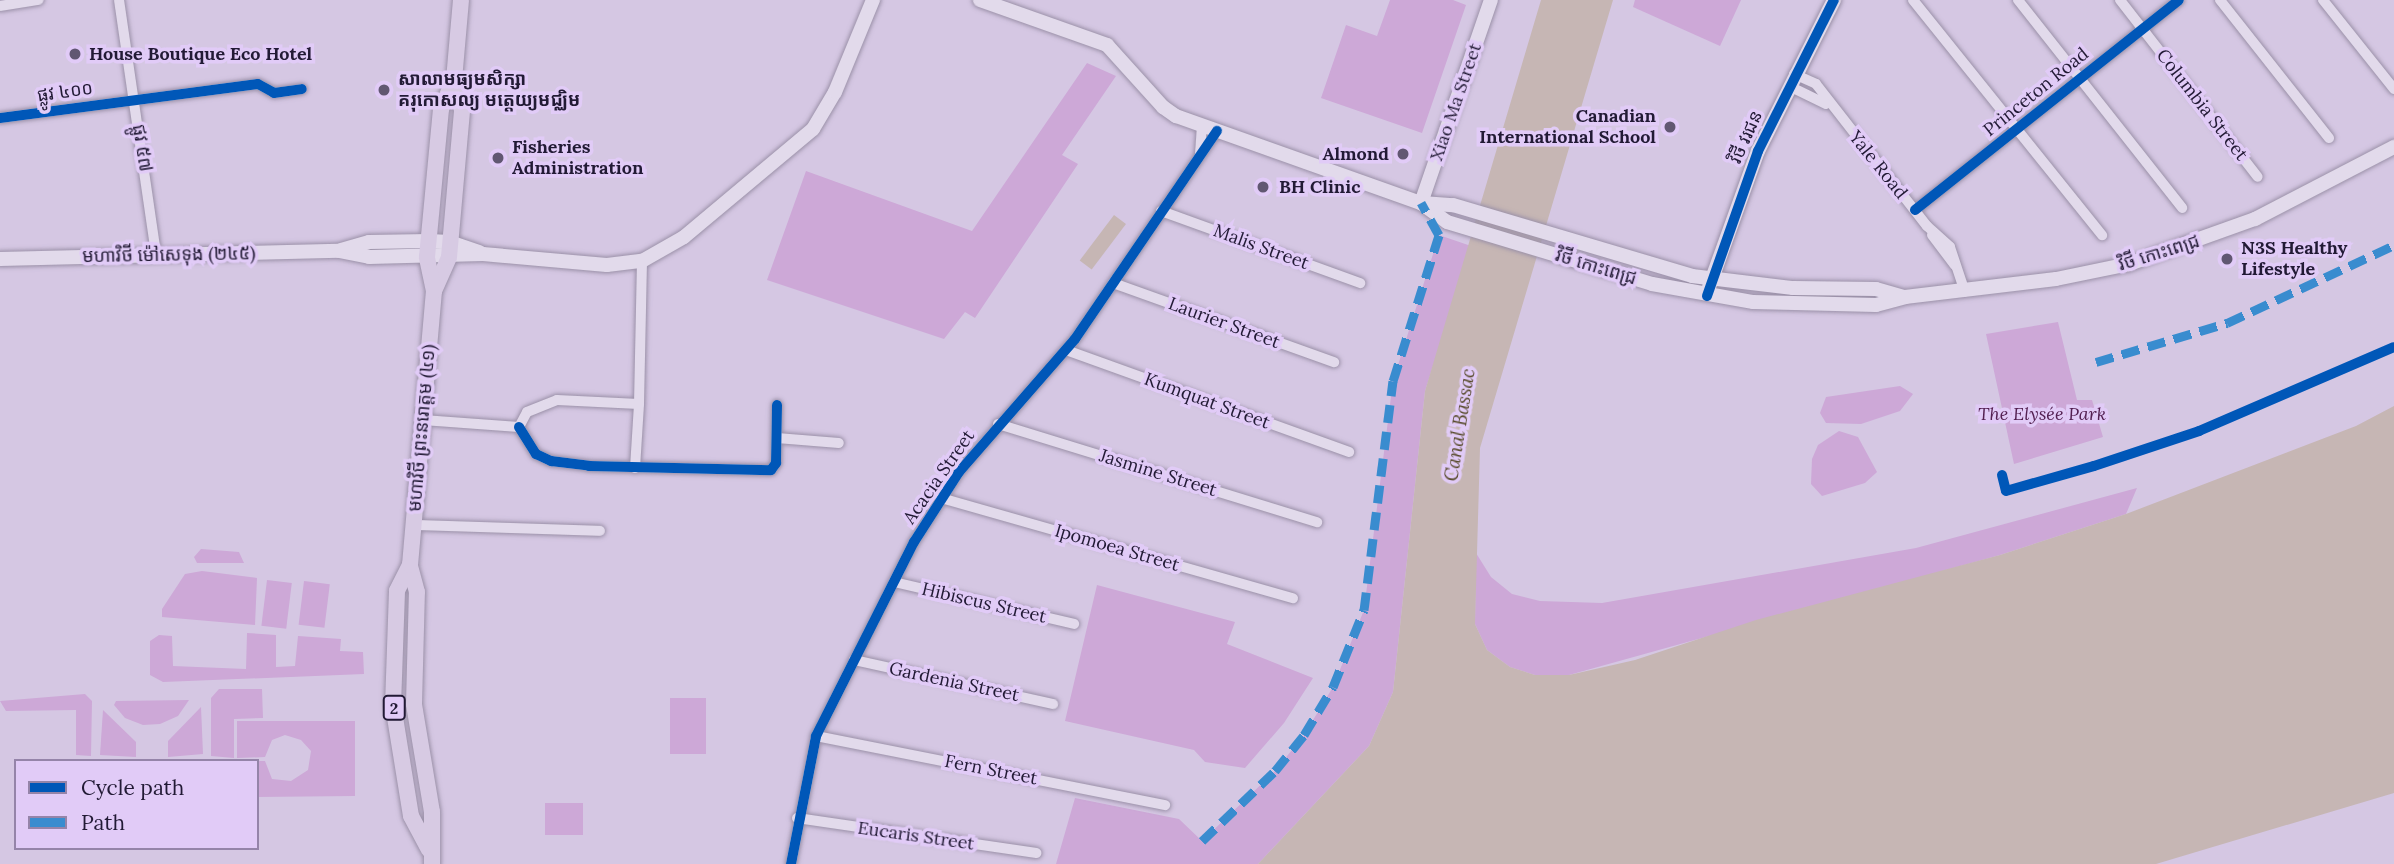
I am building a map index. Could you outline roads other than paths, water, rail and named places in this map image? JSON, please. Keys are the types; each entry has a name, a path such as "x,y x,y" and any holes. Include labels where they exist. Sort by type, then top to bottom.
{"main road":[{"name":"មហាវិថី ព្រះនរោត្តម (៤១)","path":"431,857 411,816 392,679 397,591 410,565 414,525 434,291 428,249 442,109 454,80 461,0"},
{"path":"642,261 684,237 813,129 835,92 873,0"},
{"name":"វិថី កោះពេជ្រ","path":"980,0 1107,45 1163,107 1202,126 1421,203 1453,205 1710,279 1793,288 1876,289 1905,297"},
{"name":"Xiao Ma Street","path":"1421,203 1491,0"},
{"name":"វិថី វរជន","path":"1707,296 1710,279 1749,174 1791,80 1834,0"},
{"name":"មហាវិថី ព្រះនរោត្តម (៤១)","path":"434,291 449,250 462,110 454,80"},
{"name":"វិថី កោះពេជ្រ","path":"1421,203 1447,222 1707,296 1830,306 1876,305 1905,297 1965,292 2085,274 2191,244 2315,191 2394,147"},
{"name":"មហាវិថី ម៉ៅសេទុង (២៤៥)","path":"0,259 339,251 369,242 607,265 642,261"}],"street":[{"path":"0,6 38,0"},
{"name":"ផ្លូវ ៥៧","path":"119,0 156,255"},
{"path":"1913,0 2102,235"},
{"path":"2018,0 2182,208"},
{"name":"Columbia Street","path":"2120,0 2258,177"},
{"name":"Princeton Road","path":"1915,211 2179,0"},
{"path":"2220,0 2329,138"},
{"path":"2323,0 2394,89"},
{"name":"Yale Road","path":"1791,80 1816,84 1828,105 1927,226 1950,247 1962,273 1965,292"},
{"name":"ផ្លូវ ៤០០","path":"0,118 258,84 275,93 302,89"},
{"name":"Acacia Street","path":"1200,153 1202,126"},
{"name":"Acacia Street","path":"791,864 797,818 816,736 894,582 941,498 998,424 1066,350 1217,131"},
{"name":"Malis Street","path":"1161,211 1360,283"},
{"path":"635,468 642,261"},
{"name":"Laurier Street","path":"1113,283 1335,362"},
{"name":"Kumquat Street","path":"1066,350 1349,452"},
{"path":"519,427 527,412 557,400 639,404"},
{"path":"519,427 536,454 551,461 635,468 771,470 776,463 777,405"},
{"path":"423,420 519,427"},
{"name":"Jasmine Street","path":"998,424 1317,522"},
{"path":"777,438 839,443"},
{"name":"Ipomoea Street","path":"941,498 1293,598"},
{"path":"414,525 600,531"},
{"name":"Hibiscus Street","path":"894,582 1074,624"},
{"name":"Gardenia Street","path":"854,660 1053,704"},
{"name":"Fern Street","path":"816,736 1166,805"},
{"name":"Eucaris Street","path":"797,818 1035,853"}],"water":[{"name":"Canal Bassac","path":"1541,0 1613,0 1480,448 1475,624 1487,650 1510,667 1535,675 1569,675 1635,660 1756,620 2000,555 2126,514 2356,426 2394,406 2394,793 2156,864 1258,864 1369,746 1393,692 1425,391"},
{"path":"1114,215 1126,224 1092,270 1080,261"}],"place":[{"name":"House Boutique Eco Hotel","path":"75,54"},
{"name":"សាលាមធ្យមសិក្សា គរុកោសល្យ មត្តេយ្យមជ្ឈិម","path":"384,90"},
{"name":"Canadian International School","path":"1670,127"},
{"name":"Almond","path":"1403,154"},
{"name":"Fisheries Administration","path":"498,158"},
{"name":"BH Clinic","path":"1263,187"},
{"name":"N3S Healthy Lifestyle","path":"2227,259"}],"park label":[{"name":"The Elysée Park","path":"2042,414"}]}
